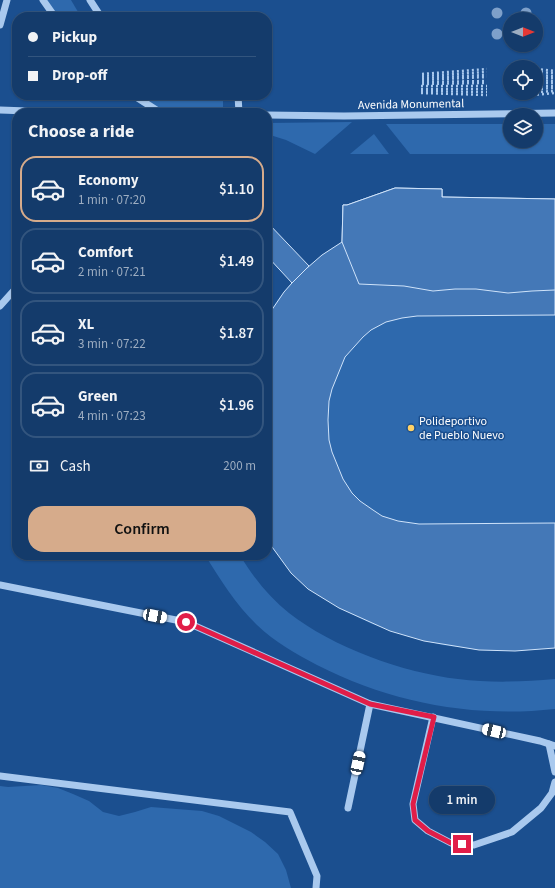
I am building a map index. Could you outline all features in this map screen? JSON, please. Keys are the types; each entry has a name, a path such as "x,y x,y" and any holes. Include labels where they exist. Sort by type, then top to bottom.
{"street":[{"path":"0,25 7,0"},
{"path":"43,0 51,12"},
{"path":"90,0 98,12"},
{"path":"140,100 152,108"},
{"path":"0,110 12,110"},
{"name":"Avenida Monumental","path":"272,115 344,116 555,113"},
{"path":"0,306 12,293"},
{"path":"0,585 186,622 370,704 434,717 552,745 555,772"},
{"path":"348,808 370,704"},
{"path":"434,717 413,804 415,820 428,831 451,843 474,845 512,832 542,808 554,793 555,782"},
{"path":"0,776 290,812 317,876 316,888"}],"path":[{"path":"543,81 555,82"},
{"path":"543,81 555,82"},
{"path":"543,81 555,82"},
{"path":"543,81 555,82"},
{"path":"422,83 487,82"},
{"path":"422,83 487,82"},
{"path":"422,83 487,82"},
{"path":"422,83 487,82"},
{"path":"422,83 487,82"},
{"path":"543,89 555,82"}],"shaded area":[{"path":"43,0 71,0 78,12 51,12"},
{"path":"141,100 223,100 223,108 153,108"},
{"path":"352,122 315,154 286,140 272,136 272,123"},
{"path":"386,124 503,124 503,148 543,148 543,124 555,124 555,154 410,154"},
{"path":"374,134 389,154 350,154"},
{"name":"Polideportivo de Pueblo Nuevo","path":"395,188 442,189 443,197 555,199 555,648 515,651 479,650 442,645 407,636 372,624 339,608 308,589 291,573 272,547 272,309 290,284 300,274 320,257 342,242 343,205 347,205"},
{"path":"208,560 243,560 250,571 275,601 306,625 347,647 415,671 437,676 482,681 506,682 555,679 555,709 494,711 433,705 403,698 345,678 301,656 278,642 264,631 249,617"},
{"path":"41,785 58,788 89,801 103,812 119,816 151,807 202,811 219,816 251,832 278,854 286,870 291,888 0,888 0,786"}],"building":[{"name":"Polideportivo de Pueblo Nuevo","path":"395,188 442,189 442,197 555,199 555,315 417,316 386,322 371,330 345,357 332,389 329,401 328,420 329,440 332,452 343,479 352,493 360,501 382,516 398,521 419,524 555,523 555,648 515,651 479,650 424,641 390,631 339,608 308,589 291,573 272,547 272,310 284,292 299,275 322,255 342,242 343,205 347,205"},
{"path":"395,188 442,189 442,197 555,199 555,290 508,293 476,289 433,291 404,286 359,284 342,242 343,205 347,205"},
{"path":"272,227 309,266 292,283 272,261"}],"place":[{"name":"Polideportivo de Pueblo Nuevo","path":"411,428"}],"route":[{"path":"186,622 370,704 434,717 413,804 415,820 428,831 451,843 462,844"}]}
